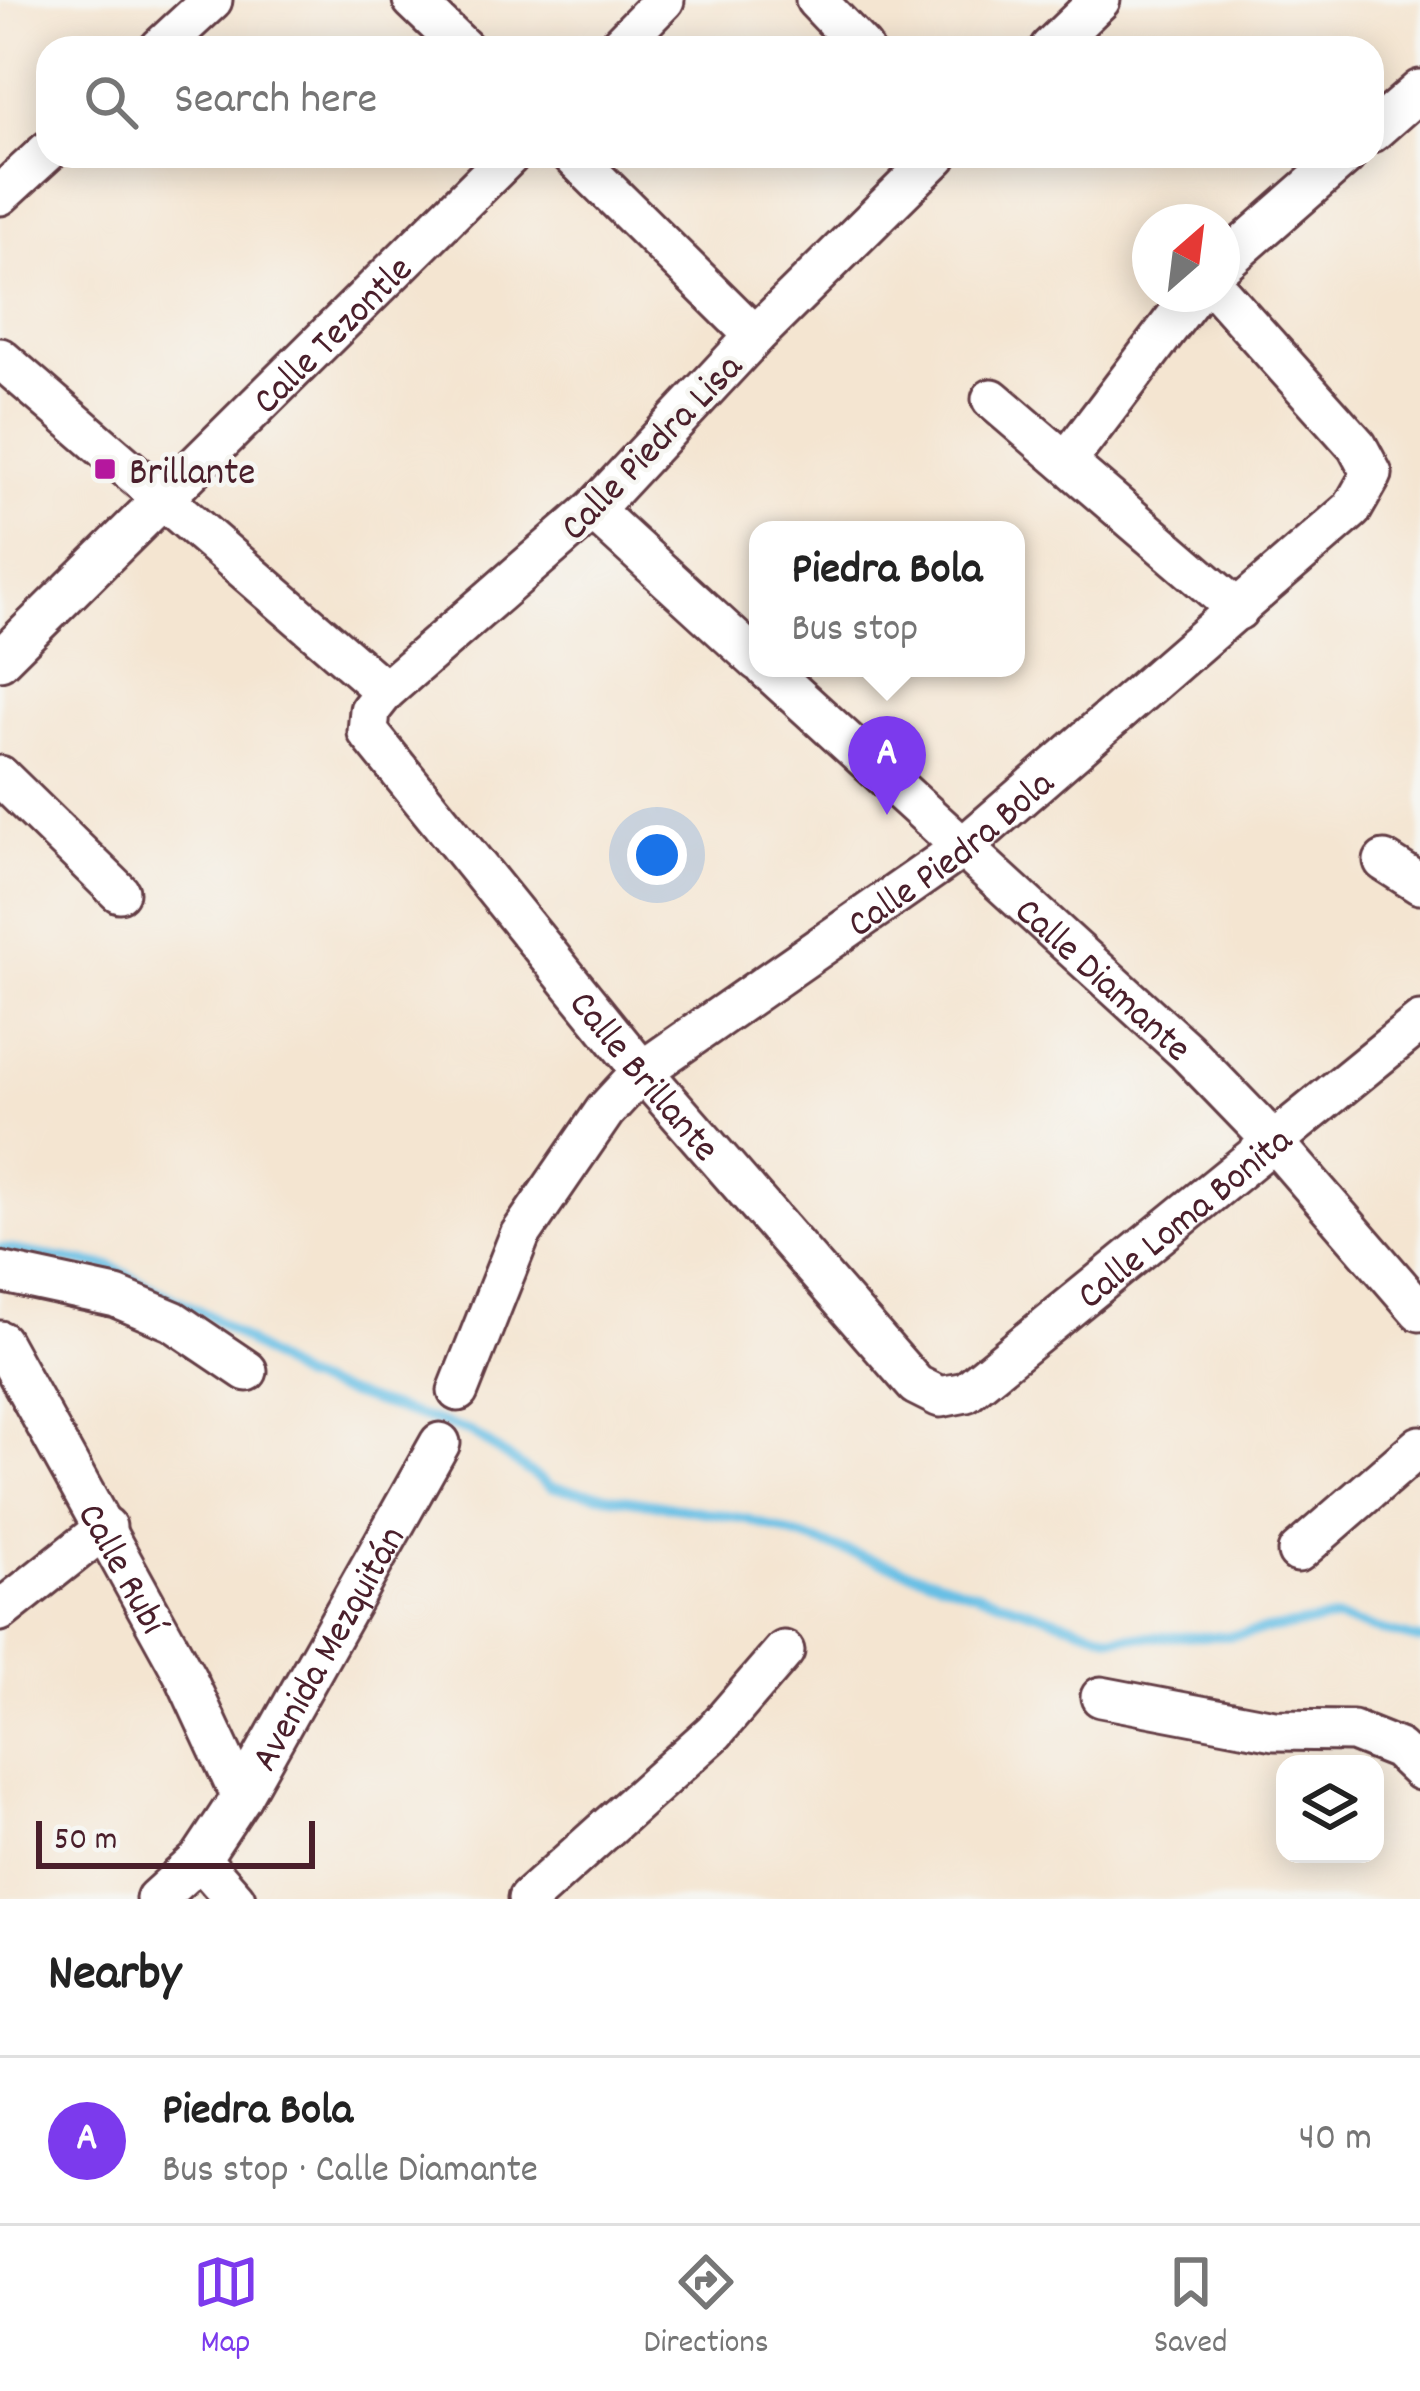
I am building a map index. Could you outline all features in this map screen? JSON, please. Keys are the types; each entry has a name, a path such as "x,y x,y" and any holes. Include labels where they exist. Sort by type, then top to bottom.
{"street":[{"path":"173,36 212,0"},
{"path":"413,0 450,36"},
{"path":"629,36 664,0"},
{"path":"816,0 850,36"},
{"path":"1062,36 1100,0"},
{"path":"1384,122 1420,90"},
{"path":"0,195 36,162"},
{"name":"Calle Tezontle","path":"0,659 497,168"},
{"path":"585,168 755,336"},
{"name":"Calle Piedra Lisa","path":"368,732 370,710 385,692 593,510 755,336 925,168"},
{"path":"1240,249 1331,168"},
{"path":"1066,462 1181,312"},
{"name":"Calle Piedra Bola","path":"642,1071 962,848 1352,509 1372,474 1357,446 1237,312"},
{"path":"0,358 385,692"},
{"path":"992,399 1238,610"},
{"path":"593,510 749,653"},
{"name":"Calle Diamante","path":"776,677 1186,1051 1274,1142 1420,1311"},
{"name":"Calle Brillante","path":"368,732 642,1071 916,1385 940,1397"},
{"path":"0,776 119,892"},
{"path":"1384,861 1420,884"},
{"name":"Calle Loma Bonita","path":"940,1397 966,1392 1420,1022"},
{"path":"458,1391 520,1235 605,1111 642,1071"},
{"path":"0,1272 134,1304 173,1322 247,1371"},
{"name":"Calle Rubí","path":"0,1341 186,1678 241,1797"},
{"name":"Avenida Mezquitán","path":"156,1899 200,1859 241,1797 440,1443"},
{"path":"1298,1552 1420,1446"},
{"path":"0,1611 106,1527"},
{"path":"528,1899 714,1732 784,1651"},
{"path":"1101,1697 1274,1730 1353,1731 1398,1749 1420,1770"},
{"path":"200,1859 235,1899"}],"waterway":[{"path":"0,1248 112,1267 210,1316 301,1379 471,1432 551,1487 747,1519 1112,1637 1228,1636 1335,1619 1420,1640"}],"place":[{"name":"Brillante","path":"105,469"},
{"name":"Piedra Bola","path":"887,815"}]}
